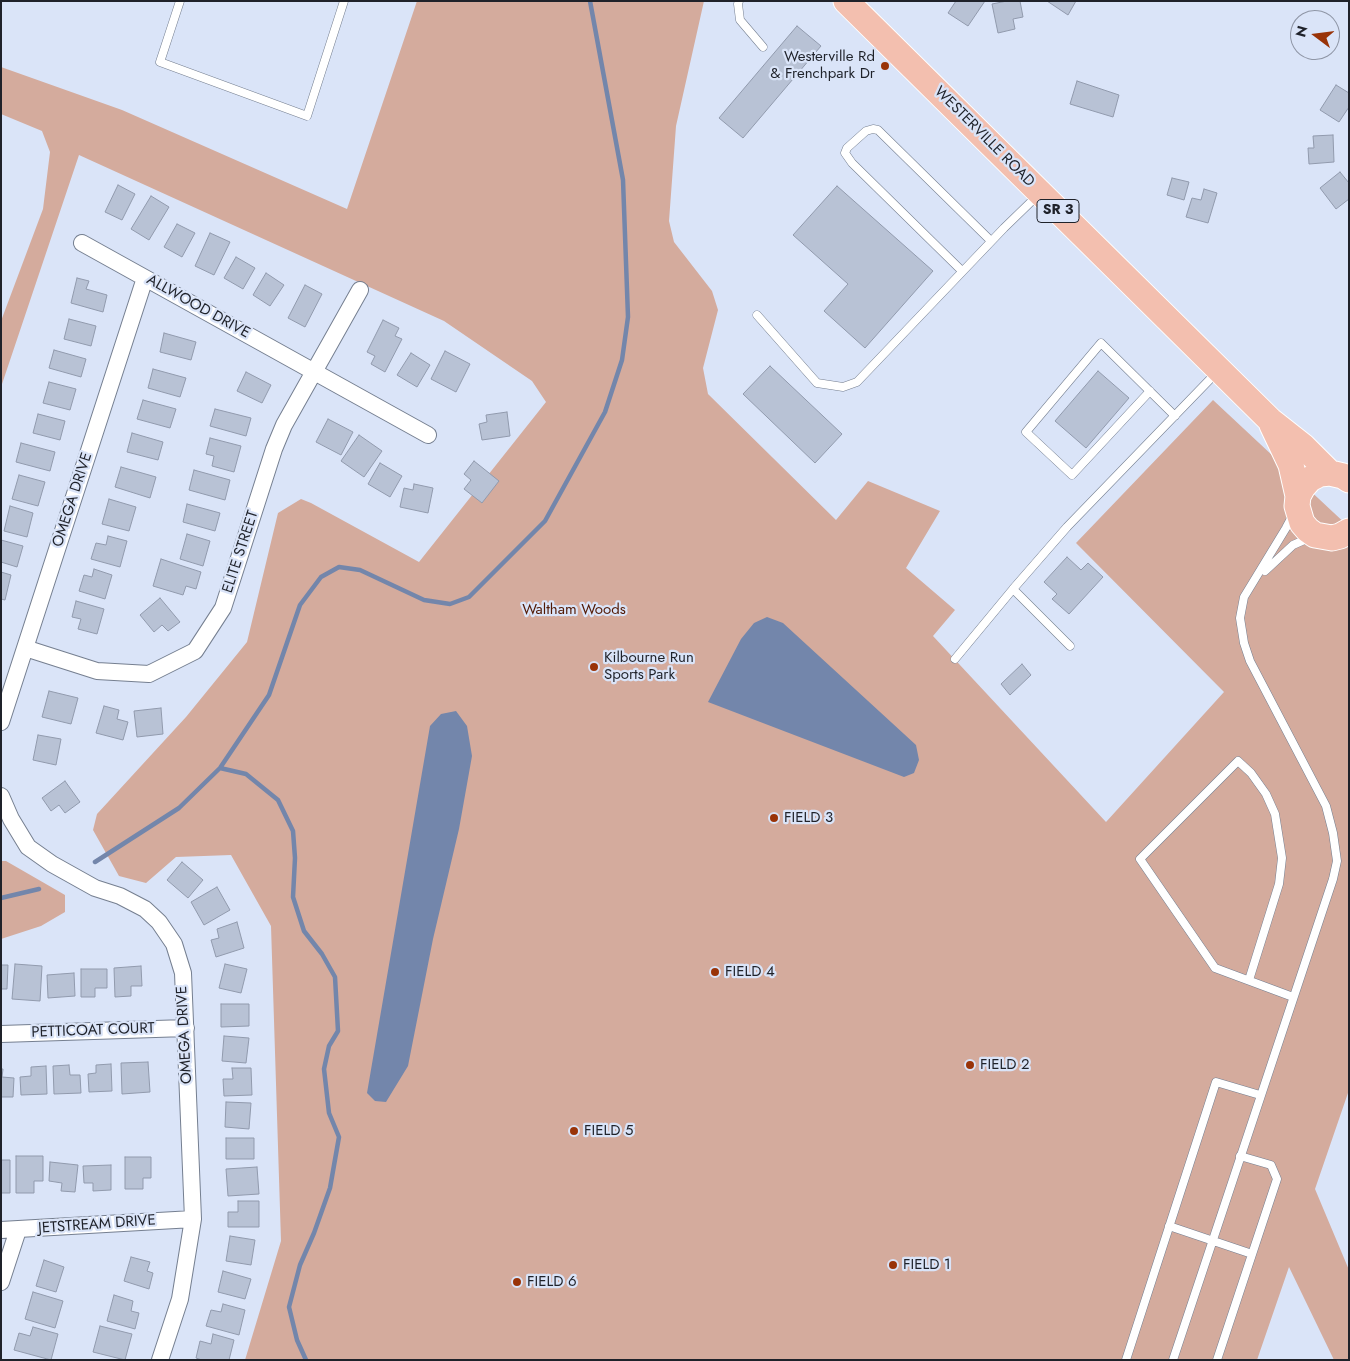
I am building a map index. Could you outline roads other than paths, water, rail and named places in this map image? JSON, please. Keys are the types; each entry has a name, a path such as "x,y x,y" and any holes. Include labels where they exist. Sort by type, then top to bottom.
{"main road":[{"name":"WESTERVILLE ROAD","path":"848,2 1270,420 1341,473"},
{"name":"WESTERVILLE ROAD","path":"1270,420 1291,465 1302,523 1315,535"},
{"name":"WESTERVILLE ROAD","path":"1298,501 1303,487 1310,479 1320,474 1341,473"},
{"path":"1315,535 1323,537 1346,535"}],"street":[{"name":"ALLWOOD DRIVE","path":"82,243 428,435"},
{"name":"OMEGA DRIVE","path":"1,722 145,278"},
{"name":"ELITE STREET","path":"25,648 97,671 149,674 195,651 222,608 274,449 284,425 360,290"},
{"name":"OMEGA DRIVE","path":"1,796 11,819 28,847 52,864 96,888 120,896 145,908 159,922 174,944 182,973 186,1028 193,1220 180,1298 160,1360"},
{"name":"PETTICOAT COURT","path":"1,1034 186,1028"},
{"name":"JETSTREAM DRIVE","path":"1,1230 193,1220"},
{"path":"1,1282 18,1230"}],"lane":[{"path":"180,1 160,62 307,116 344,1"},
{"path":"739,1 740,20 763,47"},
{"path":"962,271 852,163 845,153 846,148 866,131 878,130 991,241"},
{"path":"758,316 817,383 843,387 857,382 1040,192"},
{"path":"1150,391 1072,475 1026,432 1101,343 1150,391 1175,416"},
{"path":"955,659 1067,527 1218,370"},
{"path":"1173,1360 1333,879 1336,861 1333,833 1326,806 1250,661 1244,642 1240,618 1244,597 1258,577 1286,528 1298,501"},
{"path":"1258,577 1293,545 1315,535"},
{"path":"1013,589 1070,646"},
{"path":"1249,980 1279,884 1282,858 1275,814 1266,794 1251,773 1238,761 1140,859 1215,968 1293,997"},
{"path":"1126,1360 1216,1082 1260,1095"},
{"path":"1217,1360 1277,1179 1271,1165 1240,1156"},
{"path":"1169,1226 1252,1254"}],"water":[{"path":"767,617 783,623 916,745 919,760 914,773 904,777 708,702 741,639 754,623"},
{"path":"456,711 467,726 472,756 459,829 433,939 408,1066 386,1102 375,1101 367,1093 430,726 441,714"}],"waterway":[{"path":"95,862 179,808 220,768 269,695 300,605 321,577 339,567 360,570 424,600 450,604 469,597 545,521 605,412 622,360 628,317 623,180 590,1"},
{"path":"220,768 246,774 278,800 293,831 295,858 293,897 304,931 322,954 335,977 338,1031 329,1046 324,1069 329,1113 339,1137 330,1188 300,1265 289,1307 297,1340 306,1360"},
{"path":"1,898 39,889"}],"place":[{"name":"Westerville Rd & Frenchpark Dr","path":"885,66"},
{"name":"Kilbourne Run Sports Park","path":"594,667"},
{"name":"FIELD 3","path":"774,818"},
{"name":"FIELD 4","path":"715,972"},
{"name":"FIELD 2","path":"970,1065"},
{"name":"FIELD 5","path":"574,1131"},
{"name":"FIELD 1","path":"893,1265"},
{"name":"FIELD 6","path":"517,1282"}],"park label":[{"name":"Waltham Woods","path":"574,610"}]}
